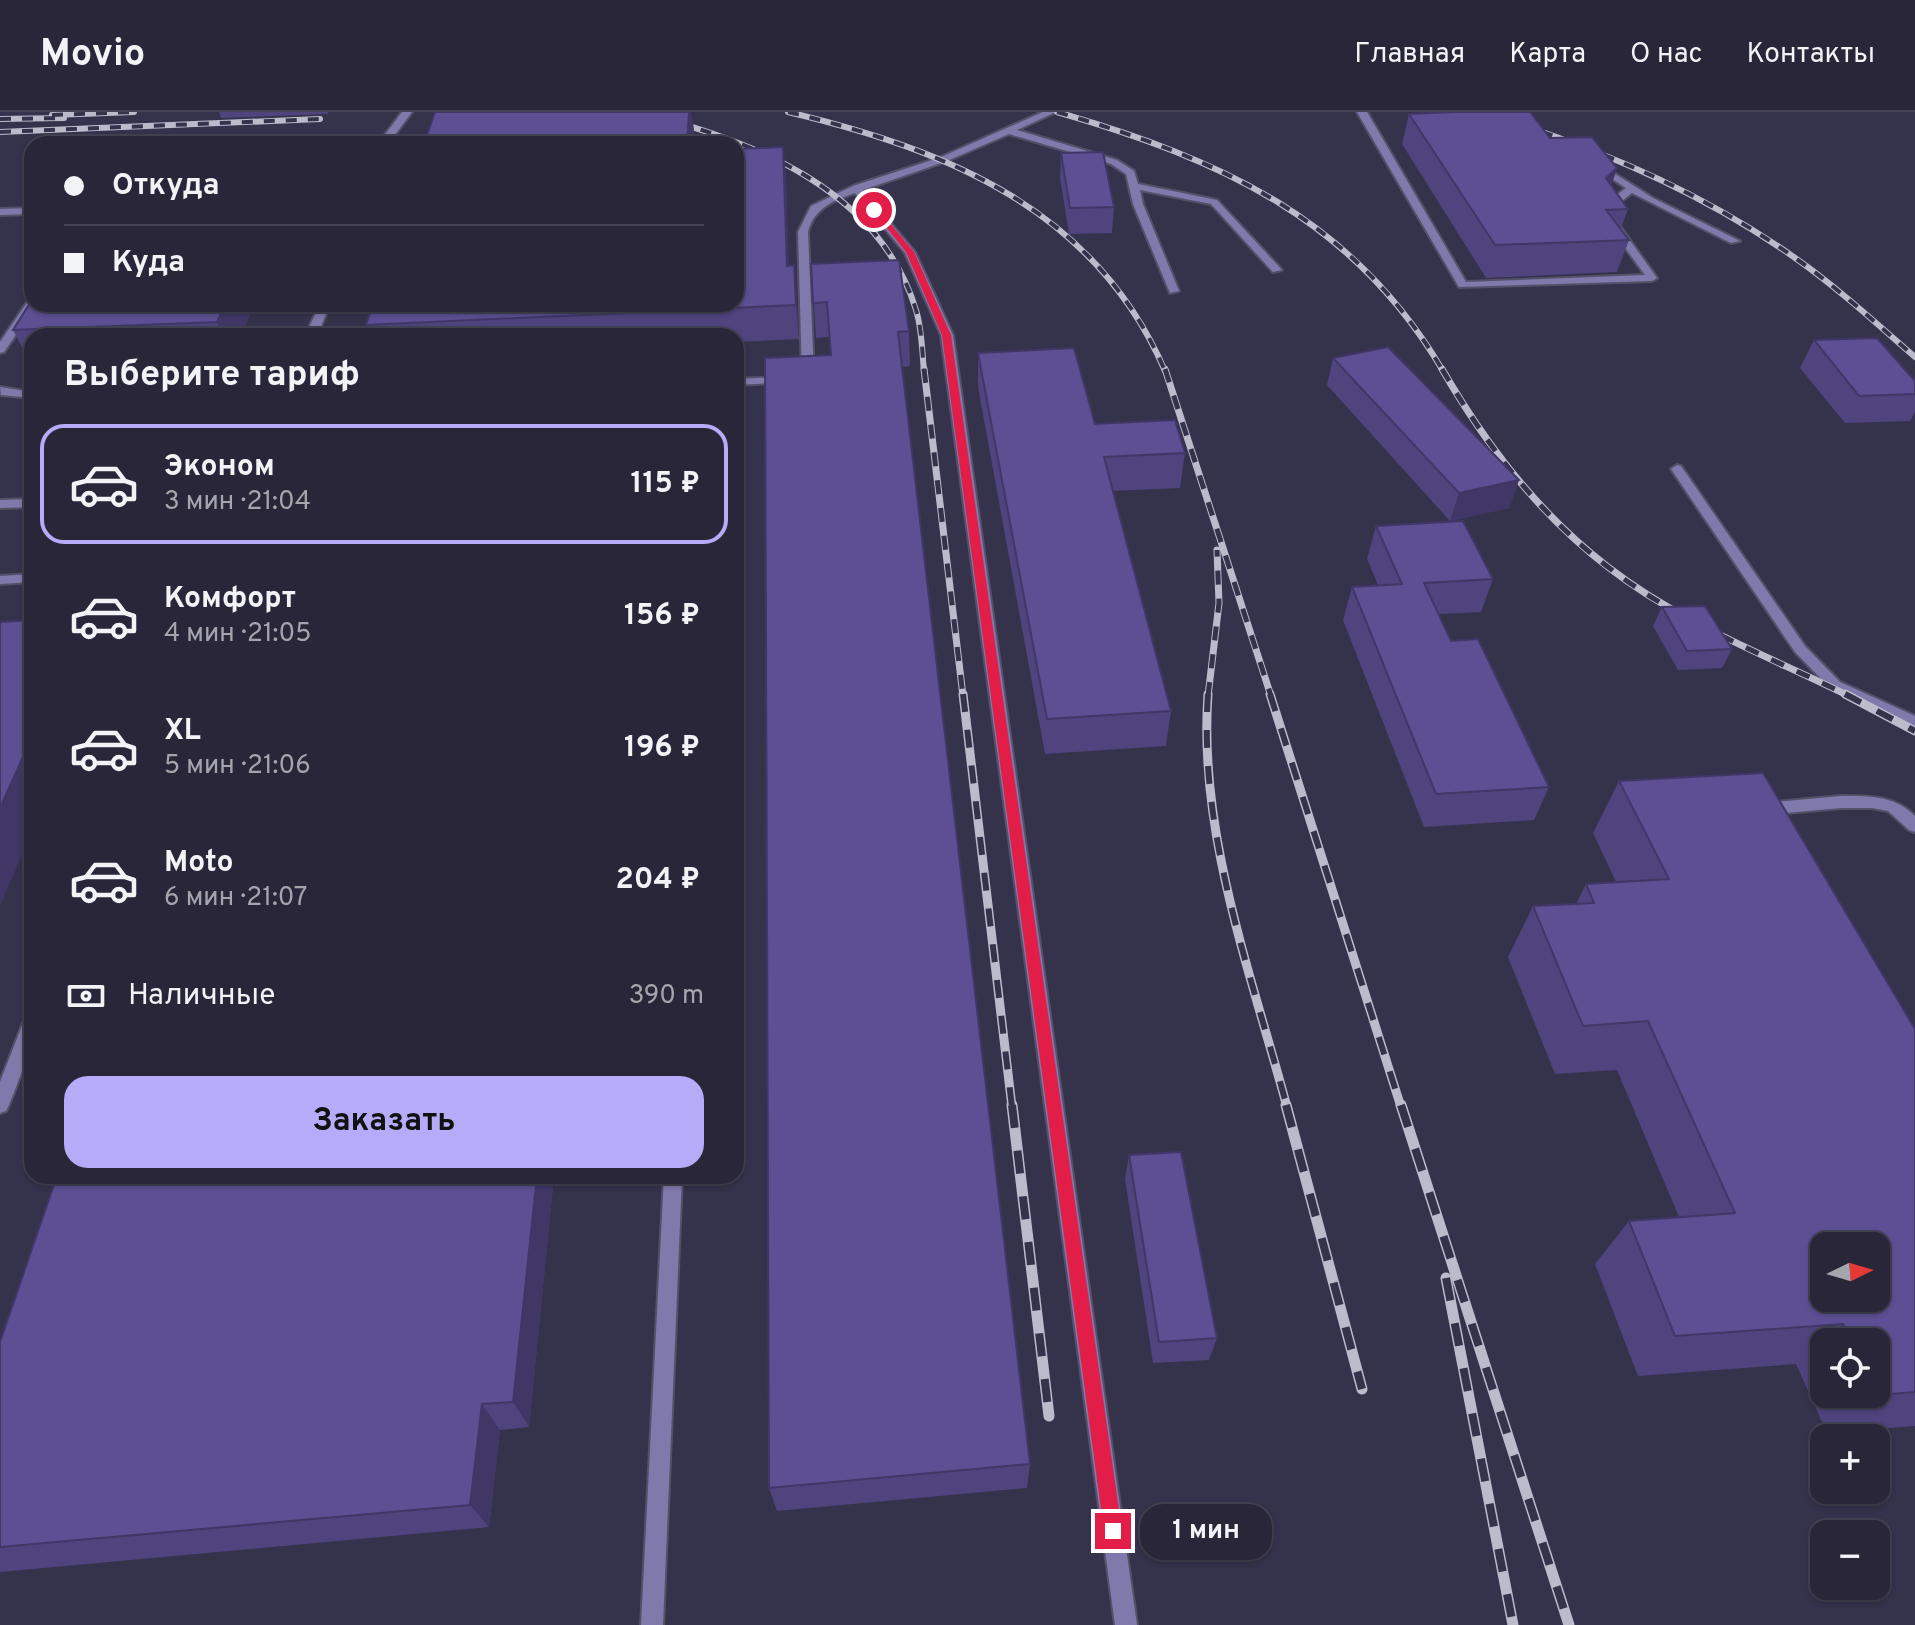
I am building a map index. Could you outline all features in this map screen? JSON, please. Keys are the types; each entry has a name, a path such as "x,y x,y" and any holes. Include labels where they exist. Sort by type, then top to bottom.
{"lane":[{"path":"389,136 407,112"},
{"path":"744,382 809,379 805,224 815,208 856,188 944,159 1051,112"},
{"path":"1362,112 1463,285 1652,278 1603,210 1632,188"},
{"path":"1009,131 1114,162 1131,173 1138,204 1174,291"},
{"path":"1590,163 1650,200 1735,241"},
{"path":"1134,186 1214,202 1277,270"},
{"path":"856,188 910,252 947,335 1126,1625"},
{"path":"0,212 24,211"},
{"path":"0,350 26,312"},
{"path":"0,390 24,394"},
{"path":"1677,469 1800,649 1835,685 1915,722"},
{"path":"0,504 24,503"},
{"path":"0,580 24,578"},
{"path":"1752,810 1866,802 1887,804 1902,812 1915,826"},
{"path":"0,1105 24,1044"},
{"path":"652,1625 673,1184"}],"building":[{"path":"435,112 689,112 688,136 427,136"},
{"path":"1530,112 1550,138 1592,137 1617,168 1606,178 1628,209 1606,210 1629,240 1495,245 1409,114"},
{"path":"783,147 787,266 794,265 796,305 744,307 744,149"},
{"path":"1103,152 1114,207 1070,208 1061,153"},
{"path":"899,260 909,331 898,332 1030,1464 769,1488 765,358 831,355 827,302 813,303 811,264"},
{"path":"24,312 222,312 217,322 13,330"},
{"path":"370,312 646,312 366,325"},
{"path":"1877,338 1915,381 1915,394 1859,396 1814,340"},
{"path":"1388,347 1519,480 1459,493 1333,358"},
{"path":"1074,348 1095,424 1175,420 1185,453 1104,457 1171,711 1047,719 978,353"},
{"path":"1463,521 1493,579 1424,583 1451,641 1478,639 1549,787 1436,794 1352,587 1402,584 1376,526"},
{"path":"1705,606 1732,649 1687,651 1662,607"},
{"path":"24,620 24,755 0,808 0,622"},
{"path":"1763,773 1915,1029 1915,1392 1890,1394 1890,1328 1845,1328 1843,1324 1675,1336 1629,1221 1735,1213 1648,1021 1583,1026 1533,906 1594,903 1586,884 1669,879 1619,781"},
{"path":"1181,1152 1217,1338 1159,1342 1129,1155"},
{"path":"54,1184 536,1184 513,1402 482,1404 470,1505 0,1547 0,1342"}],"railway":[{"path":"52,115 134,112"},
{"path":"637,112 720,136"},
{"path":"788,112 905,146 959,168 1011,195 1058,228 1099,268 1136,315 1165,371"},
{"path":"1057,112 1174,151 1278,202 1325,235 1368,273 1408,318 1443,371"},
{"path":"1479,112 1604,155 1723,212 1813,271 1915,357"},
{"path":"0,119 64,118"},
{"path":"0,132 320,119"},
{"path":"744,146 805,175 841,201 873,231 898,268 916,310 924,371"},
{"path":"924,369 963,696"},
{"path":"1165,369 1271,696"},
{"path":"1442,369 1495,451 1515,476 1559,524 1608,567 1695,622 1847,695"},
{"path":"1208,696 1219,603 1217,550"},
{"path":"963,694 1012,1107"},
{"path":"1208,694 1207,746 1219,850 1230,902 1287,1107"},
{"path":"1270,694 1401,1107"},
{"path":"1847,695 1915,731"},
{"path":"1012,1105 1049,1416"},
{"path":"1286,1105 1362,1389"},
{"path":"1401,1105 1569,1625"},
{"path":"1446,1278 1513,1625"}],"route":[{"path":"874,210 910,252 947,335 1113,1531"}]}
